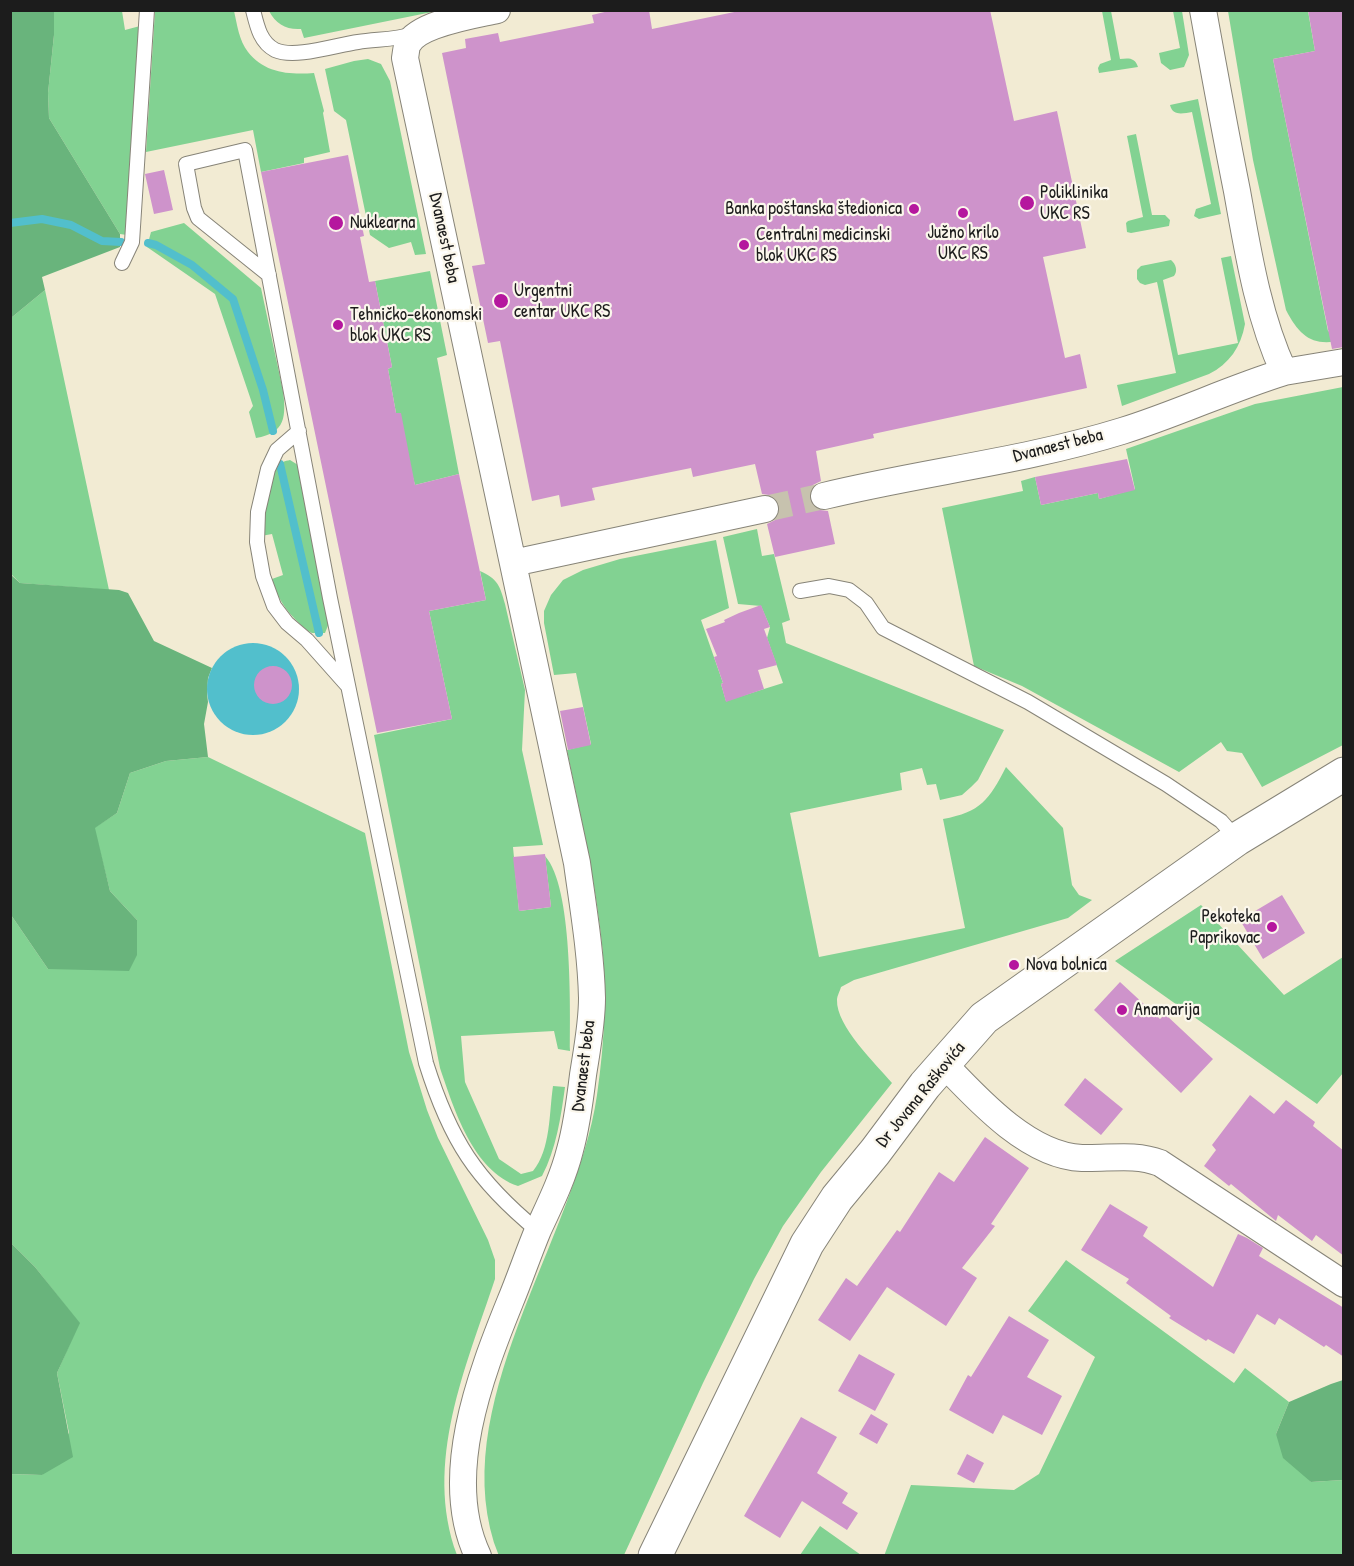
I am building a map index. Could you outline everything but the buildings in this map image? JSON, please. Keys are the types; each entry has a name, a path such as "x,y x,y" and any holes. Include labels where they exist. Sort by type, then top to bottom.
{"street":[{"path":"1203,10 1245,235 1266,328 1284,372"},
{"name":"Dvanaest beba","path":"478,1556 466,1521 464,1475 466,1444 489,1354 570,1153 588,1048 592,999 586,926 576,863 405,58 407,45 424,31 442,23 486,12"},
{"name":"Dvanaest beba","path":"824,496 1022,456 1082,441 1123,430 1248,383 1284,372 1344,363"},
{"path":"513,562 765,509"},
{"name":"Dr Jovana Raškovića","path":"655,1556 807,1245 837,1198 943,1063 984,1018 1237,839 1344,774"},
{"path":"943,1063 1002,1120 1038,1146 1057,1155 1082,1158 1146,1158 1160,1163 1344,1284"}],"lane":[{"path":"122,263 132,242 147,10"},
{"path":"253,10 265,43 283,52 298,52 360,41 393,39 424,31"},
{"path":"269,275 198,218 186,164 245,150 299,431 330,598 426,1063 437,1098 459,1144 484,1180 508,1206 538,1230"},
{"path":"299,431 277,450 268,469 258,512 257,542 263,576 274,606 349,687"},
{"path":"801,591 829,586 849,590 866,603 884,628 1028,702 1166,784 1221,821 1237,839"}],"green space":[{"path":"11,10 54,11 48,93 49,118 120,234 120,247 42,277 45,290 11,318"},
{"path":"54,11 122,11 125,30 140,26 127,235 120,234 49,118 48,93"},
{"path":"155,11 234,11 242,43 254,59 278,71 296,74 314,73 324,111 330,152 304,158 304,163 261,172 253,130 146,152"},
{"path":"269,11 437,11 304,38 301,29 282,25"},
{"path":"1102,11 1111,11 1120,59 1133,60 1138,67 1099,73 1100,64 1111,60"},
{"path":"1173,11 1182,11 1189,55 1184,67 1170,70 1161,63 1159,53 1180,48"},
{"path":"1228,11 1308,11 1315,51 1273,59 1328,331 1343,340 1323,342 1308,338 1297,327 1286,310 1253,160"},
{"path":"368,59 381,64 390,81 426,254 415,255 411,242 389,248 370,235 346,120 334,111 325,69"},
{"path":"1198,99 1221,214 1199,219 1194,216 1196,209 1211,204 1192,112 1176,113 1170,105"},
{"path":"1136,134 1152,215 1165,215 1170,220 1169,226 1131,233 1127,232 1126,223 1143,217 1127,136"},
{"path":"184,223 261,288 283,391 284,408 284,416 279,428 266,436 256,438 249,412 253,406 215,294 147,247 151,232"},
{"path":"1231,256 1245,324 1240,340 1233,354 1209,374 1122,406 1117,385 1176,373 1157,282 1145,285 1140,283 1137,279 1137,270 1141,266 1171,260 1175,266 1174,276 1163,280 1178,355 1238,343 1221,258"},
{"path":"430,271 447,355 437,358 459,474 415,485 396,413 388,369 392,367 375,281"},
{"path":"45,290 109,590 20,583 11,574 11,318"},
{"path":"1343,387 1343,745 1262,787 1242,753 1227,751 1221,742 1179,772 1022,686 974,666 942,508 1023,491 1021,481 1035,477 1041,505 1098,493 1099,499 1135,489 1126,449 1255,404"},
{"path":"290,460 298,465 329,623 325,633 308,631 286,608 272,579 283,575 272,534 261,536 270,480 279,465"},
{"path":"757,529 762,556 774,554 790,620 782,623 786,643 1004,730 978,780 962,795 940,800 936,784 927,785 922,768 900,773 902,790 790,813 819,957 965,928 943,819 966,813 982,803 989,796 1006,767 1063,828 1072,885 1079,895 1092,900 1068,918 854,980 841,987 837,1000 843,1021 858,1044 892,1083 821,1172 783,1226 703,1383 624,1555 499,1556 486,1500 487,1442 499,1384 518,1325 565,1208 584,1150 597,1095 604,1032 605,991 600,928 590,861 567,750 591,744 576,673 554,675 544,623 544,611 551,595 563,580 583,570 620,559 716,540 729,608 701,620 723,683 721,684 726,701 783,683 767,638 770,627 761,606 738,604 723,537"},
{"path":"480,571 495,580 502,592 525,690 522,750 543,845 513,847 519,911 551,907 545,856 554,872 561,894 568,949 570,1051 558,1049 554,1031 461,1036 465,1082 499,1159 521,1174 533,1171 543,1152 553,1086 565,1087 560,1121 547,1166 542,1176 518,1186 502,1178 477,1153 459,1119 440,1068 374,735 452,719 429,611 486,600"},
{"path":"10,574 20,583 119,590 128,593 154,641 212,668 208,678 208,702 204,724 208,757 166,761 130,773 117,813 95,828 110,891 137,920 137,955 129,971 48,969 11,915"},
{"path":"208,757 365,833 409,1052 438,1138 488,1240 495,1260 495,1279 461,1381 446,1450 445,1485 448,1520 457,1555 11,1555 10,1474 42,1475 69,1433 57,1373 79,1323 35,1267 11,1243 11,915 48,969 137,920 110,891 94,828 117,813 130,773 166,761"},
{"path":"1201,905 1284,995 1343,957 1343,1073 1317,1104 1115,961"},
{"path":"11,1243 35,1267 80,1323 57,1373 73,1457 42,1475 11,1474"},
{"path":"1066,1260 1234,1383 1245,1368 1289,1402 1276,1434 1311,1482 1343,1480 1343,1555 884,1556 911,1485 1014,1490 1039,1474 1095,1357 1028,1311"},
{"path":"1343,1380 1343,1480 1311,1482 1283,1458 1276,1434 1289,1402"},
{"path":"820,1526 861,1555 800,1555"}],"water":[{"path":"244,643 262,643 279,650 292,663 299,680 299,698 292,715 279,728 262,735 244,735 227,728 214,715 207,698 207,680 214,663 227,650"}],"waterway":[{"path":"10,223 42,219 71,225 102,241 121,242"},
{"path":"148,243 192,265 233,299 263,390 273,431"},
{"path":"280,464 319,633"}],"tunnel":[{"path":"765,509 824,496"}],"place":[{"name":"Poliklinika UKC RS","path":"1027,203"},
{"name":"Banka poštanska štedionica","path":"914,209"},
{"name":"Južno krilo UKC RS","path":"963,213"},
{"name":"Nuklearna","path":"336,223"},
{"name":"Centralni medicinski blok UKC RS","path":"744,245"},
{"name":"Urgentni centar UKC RS","path":"501,301"},
{"name":"Tehničko-ekonomski blok UKC RS","path":"338,325"},
{"name":"Pekoteka Paprikovac","path":"1272,927"},
{"name":"Nova bolnica","path":"1014,965"},
{"name":"Anamarija","path":"1122,1010"}]}
